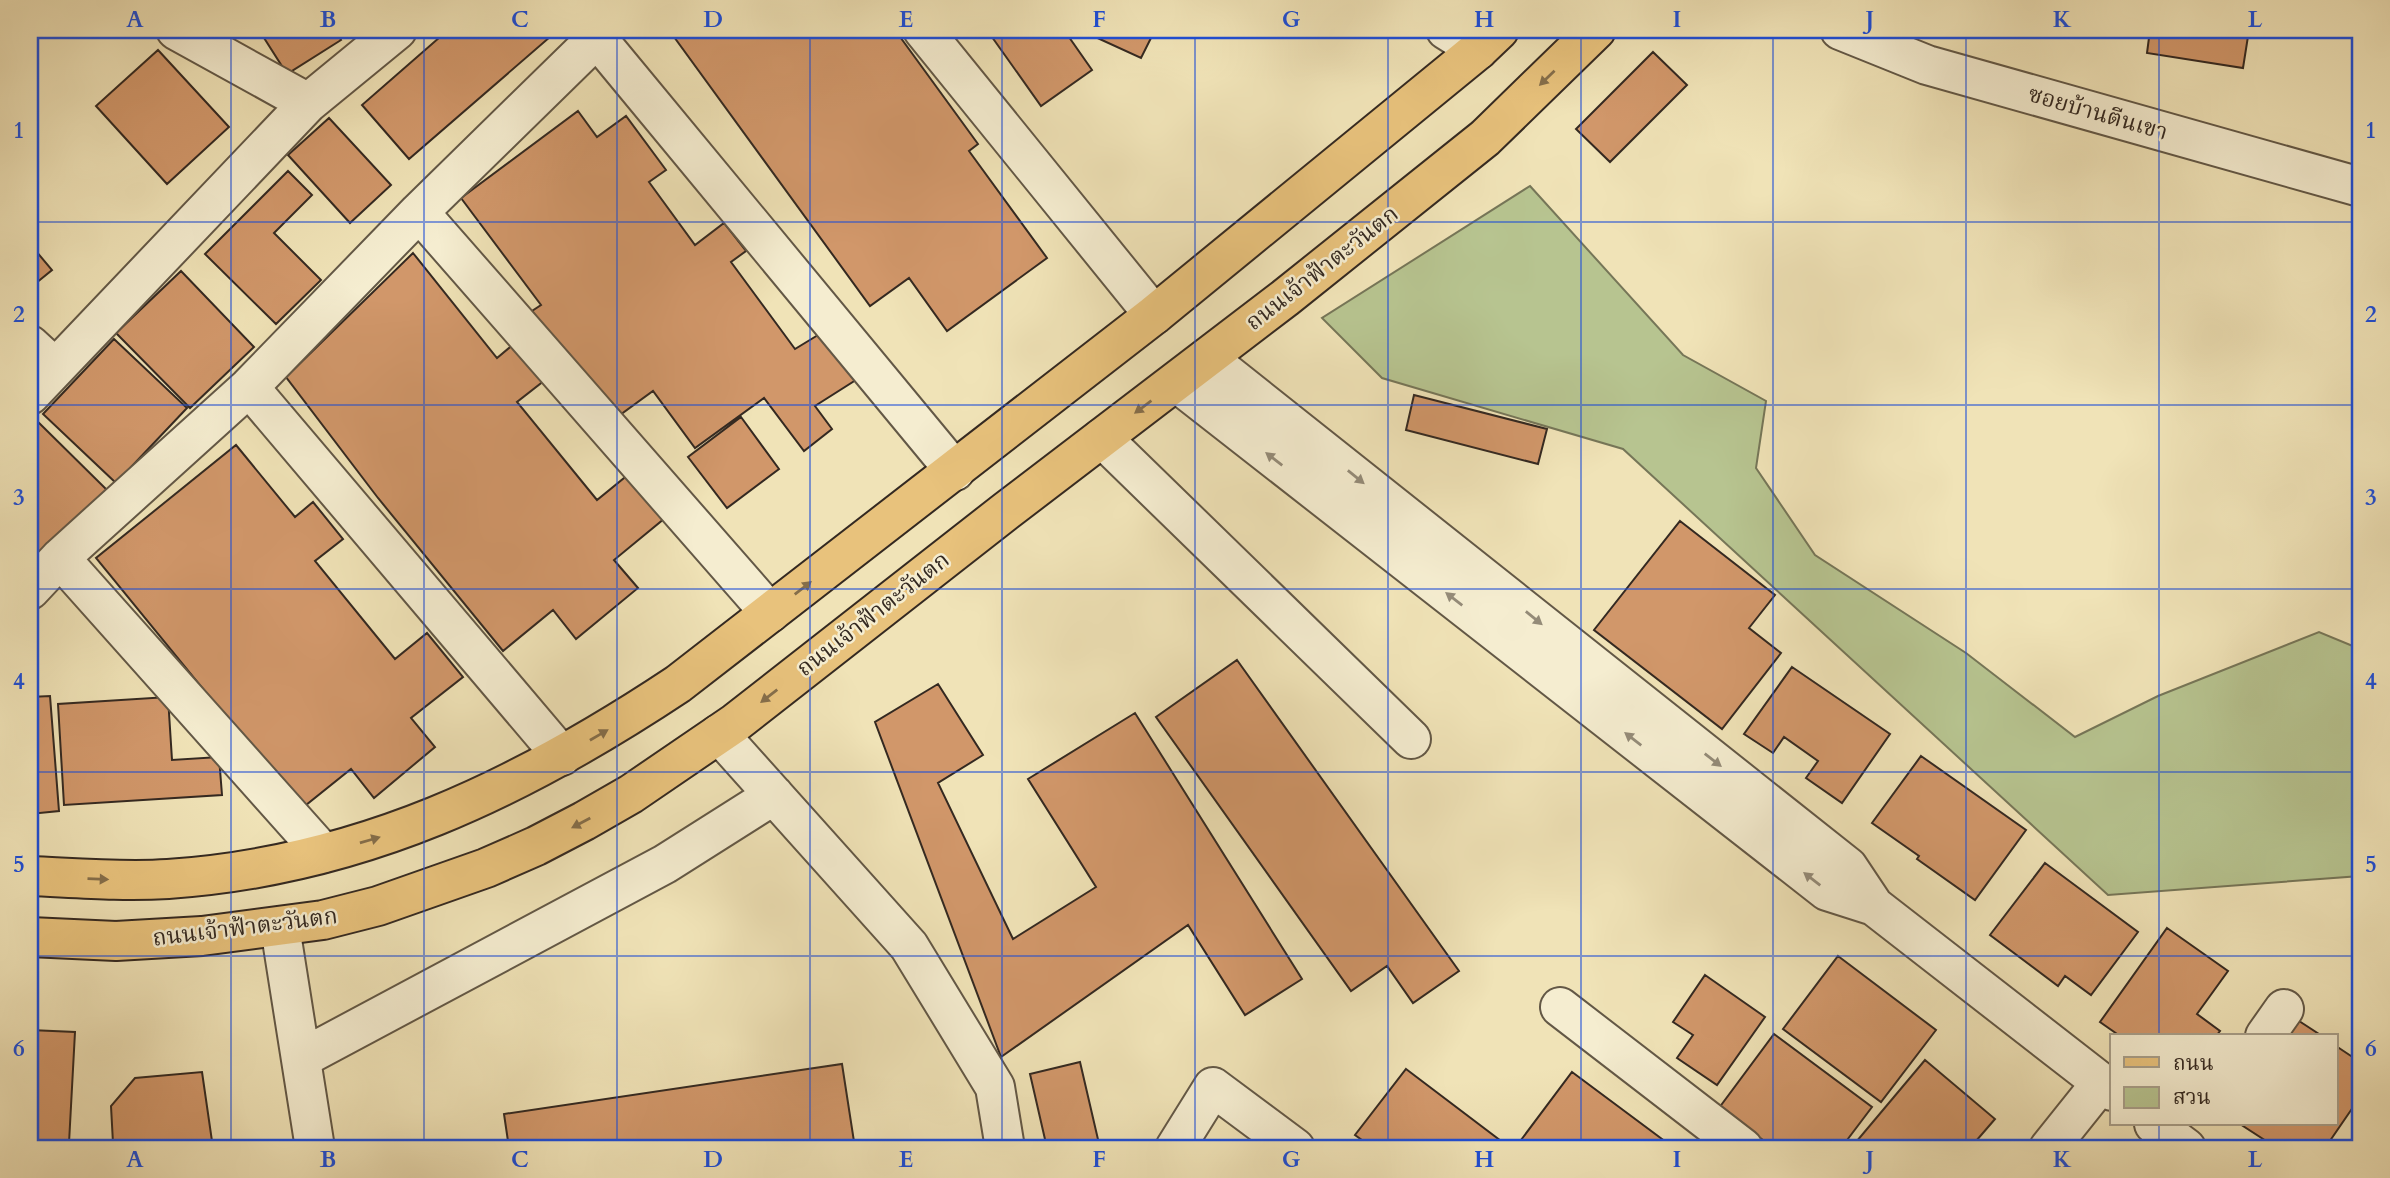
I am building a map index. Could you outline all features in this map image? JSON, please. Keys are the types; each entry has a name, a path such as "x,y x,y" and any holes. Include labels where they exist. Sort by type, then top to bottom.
{"main road":[{"name":"ถนนเจ้าฟ้าตะวันตก","path":"30,937 116,941 202,936 323,920 378,906 465,876 536,846 631,794 719,734 1285,298 1485,138 1596,30"},
{"path":"30,877 167,879 273,865 389,835 456,809 562,757 678,684 955,471 1154,315 1488,40"}],"street":[{"path":"176,30 308,103"},
{"path":"38,369 308,103 397,30"},
{"path":"923,30 1154,315"},
{"path":"1446,30 1488,40"},
{"name":"ซอยบ้านตีนเขา","path":"1840,30 1927,65 2360,187"},
{"path":"30,590 60,558 249,387 419,212 601,33 955,471"},
{"path":"419,212 770,613"},
{"path":"1207,358 1848,867 1874,906 2106,1087 2049,1148"},
{"path":"1176,382 1827,891 1874,906"},
{"path":"249,387 562,757"},
{"path":"1102,438 1411,739"},
{"path":"60,558 323,853"},
{"path":"719,734 909,946 995,1087 1005,1148"},
{"path":"302,1058 665,864 774,795"},
{"path":"280,927 315,1148"},
{"path":"1560,1007 1742,1148"},
{"path":"1175,1148 1213,1087 1294,1148"},
{"path":"2157,1126 2186,1148 2202,1126"}],"green space":[{"path":"1530,186 1683,355 1766,401 1756,468 1815,555 1966,653 2075,737 2158,696 2319,632 2360,649 2360,876 2108,895 1623,449 1382,378 1322,318"}],"building":[{"path":"259,30 335,30 341,40 287,74"},
{"path":"448,30 558,30 409,159 362,105"},
{"path":"669,30 895,30 978,144 969,151 1047,258 947,331 909,278 870,306"},
{"path":"987,30 1064,30 1092,70 1041,106"},
{"path":"1080,30 1155,30 1141,58"},
{"path":"2150,30 2249,30 2243,68 2147,53"},
{"path":"158,50 229,127 167,184 96,106"},
{"path":"1653,52 1687,85 1610,162 1576,129"},
{"path":"578,111 597,137 626,116 666,170 649,182 695,245 724,223 746,251 731,262 795,349 823,332 859,378 815,406 832,429 804,451 764,398 695,448 653,391 613,420 532,311 541,305 461,198"},
{"path":"329,118 391,185 350,223 288,155"},
{"path":"288,171 312,195 274,233 321,280 276,324 205,254"},
{"path":"30,244 52,270 30,288"},
{"path":"413,253 497,358 515,343 545,380 517,402 597,500 629,474 665,518 614,560 638,588 576,639 553,610 503,651 378,498 286,377"},
{"path":"181,271 254,347 190,408 116,333"},
{"path":"114,339 187,408 116,483 43,414"},
{"path":"1414,395 1547,429 1538,464 1406,430"},
{"path":"30,414 108,491 30,570"},
{"path":"741,417 779,469 727,508 688,457"},
{"path":"236,445 295,517 313,502 343,539 315,561 395,659 427,633 463,677 411,718 435,747 374,798 351,769 301,809 96,558"},
{"path":"1680,521 1775,595 1749,628 1781,653 1722,729 1594,630"},
{"path":"1237,660 1459,971 1413,1003 1387,966 1351,991 1156,717"},
{"path":"1792,667 1890,734 1842,803 1806,778 1818,761 1784,737 1773,753 1744,734"},
{"path":"938,684 983,755 938,783 1013,939 1096,887 1028,779 1135,713 1302,979 1245,1015 1188,925 1001,1057 875,722"},
{"path":"50,696 59,811 30,814 30,697"},
{"path":"168,697 172,760 219,757 222,795 64,805 58,704"},
{"path":"1921,756 2026,830 1975,900 1872,823"},
{"path":"2045,863 2138,932 2091,995 2065,976 2058,986 1990,935"},
{"path":"2167,928 2228,971 2197,1014 2220,1031 2218,1034 2117,1034 2100,1022"},
{"path":"1838,956 1936,1030 1881,1102 1783,1029"},
{"path":"1705,975 1765,1017 1717,1085 1677,1058 1693,1035 1673,1022"},
{"path":"2296,1019 2319,1034 2285,1034"},
{"path":"30,1030 75,1032 69,1143 30,1141"},
{"path":"1774,1034 1872,1107 1841,1148 1774,1148 1719,1108"},
{"path":"2338,1047 2360,1062 2360,1097 2325,1148 2277,1148 2243,1126 2338,1126"},
{"path":"1925,1060 1995,1119 1970,1148 1851,1148"},
{"path":"1080,1062 1100,1148 1047,1148 1030,1074"},
{"path":"842,1064 855,1148 509,1148 504,1114"},
{"path":"1406,1069 1501,1141 1496,1148 1373,1148 1355,1135"},
{"path":"202,1072 213,1148 30,1148 113,1143 111,1106 135,1078"},
{"path":"1572,1072 1670,1145 1668,1148 1523,1148 1518,1144"}]}
